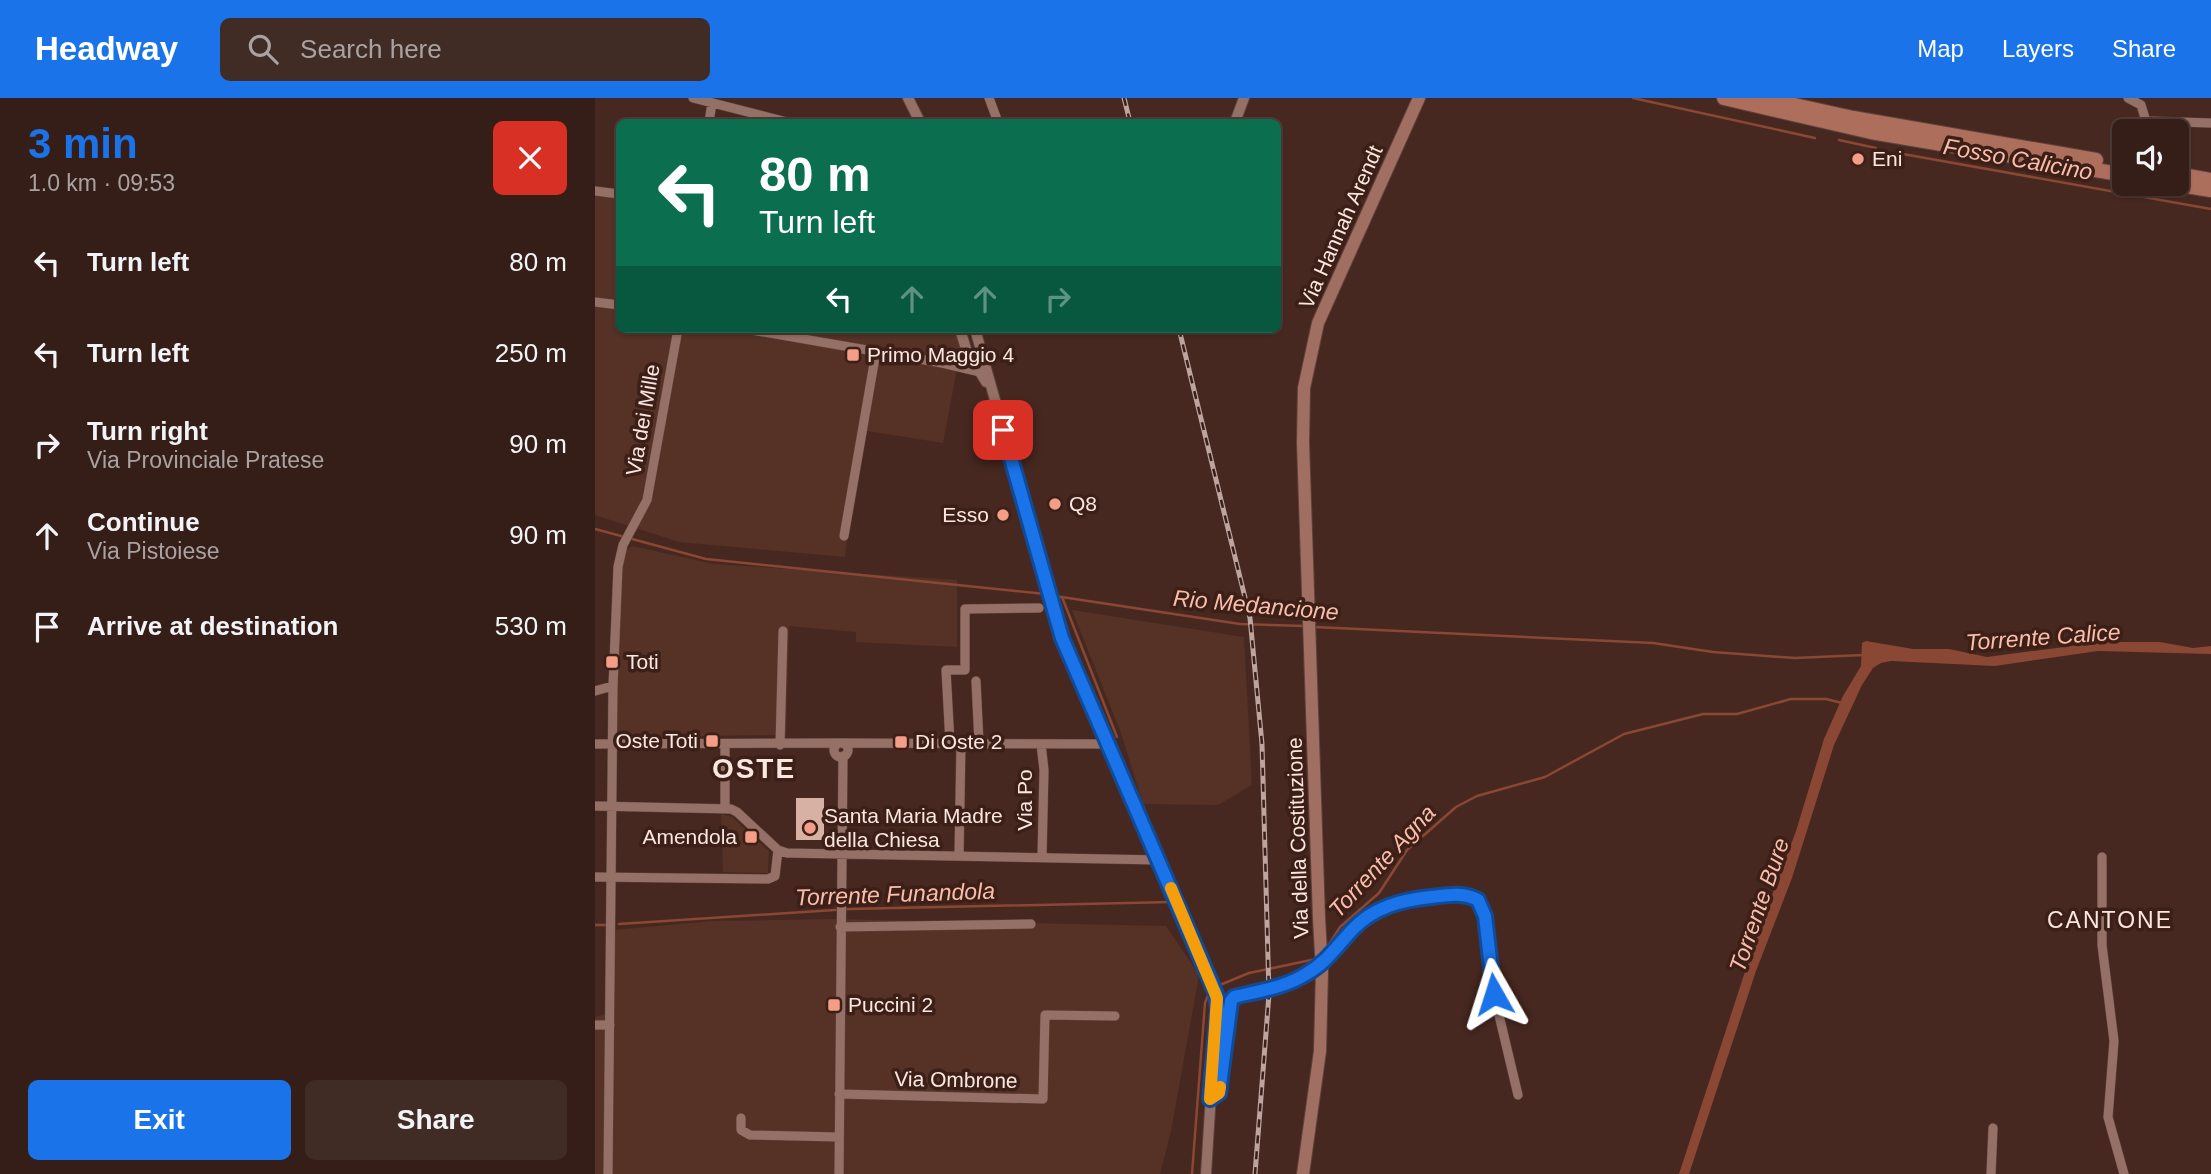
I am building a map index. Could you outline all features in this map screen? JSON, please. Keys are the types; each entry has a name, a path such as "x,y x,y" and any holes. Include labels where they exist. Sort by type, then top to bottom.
{"main road":[{"name":"Via Hannah Arendt","path":"1309,631 1303,411 1311,346 1330,295 1419,98"},
{"path":"1724,98 1871,132 2112,173"},
{"path":"1762,98 1884,124 2112,163"},
{"path":"2189,176 2211,180"},
{"path":"2189,186 2211,190"},
{"name":"Via della Costituzione","path":"1303,1174 1321,1051 1322,971 1309,631"}],"street":[{"path":"693,98 775,119"},
{"path":"908,98 918,119"},
{"path":"989,98 997,119"},
{"path":"1236,119 1244,98"},
{"path":"2128,98 2141,105 2146,119"},
{"path":"709,119 712,103"},
{"path":"2189,125 2211,124"},
{"path":"595,191 616,194"},
{"path":"595,302 616,305"},
{"name":"Via dei Mille","path":"608,1174 613,686 618,567 623,545 647,500 677,333"},
{"path":"769,333 980,372"},
{"path":"962,333 992,391"},
{"path":"976,333 1062,638 1216,994 1218,1010 1206,1174"},
{"path":"942,363 963,359 976,349 979,343"},
{"path":"844,536 876,352"},
{"path":"950,743 946,670 965,670 965,609 1039,608"},
{"path":"780,745 783,631"},
{"path":"977,681 979,743"},
{"path":"595,691 613,686"},
{"path":"839,755 848,750 841,743"},
{"path":"959,856 961,743"},
{"path":"595,744 1110,744"},
{"path":"725,744 725,808"},
{"path":"800,744 825,747 839,755"},
{"name":"Via Po","path":"1041,744 1044,771 1042,857"},
{"path":"839,755 839,1174"},
{"path":"595,806 725,808 737,812 778,850 787,853 1159,860"},
{"path":"595,877 768,879 775,876 778,850"},
{"path":"2102,856 2102,945 2113,1041 2108,1117 2124,1174"},
{"path":"1210,1099 1219,1093 1224,1038 1234,997 1278,987 1303,976 1331,957 1355,927 1373,913 1395,902 1462,894 1478,900 1485,916 1494,994 1518,1096"},
{"path":"840,924 1031,924"},
{"name":"Via Ombrone","path":"839,1094 1043,1099 1045,1015 1115,1016"},
{"path":"595,1025 610,1025"},
{"path":"741,1118 741,1130 750,1135 839,1137"},
{"path":"1991,1174 1993,1128"}],"shaded area":[{"path":"595,191 616,194 616,333 957,333 961,348 943,443 861,430 845,557 679,542 595,515"},
{"path":"632,546 714,564 957,580 957,647 856,642 856,632 789,626 786,735 616,737 620,564 624,551"},
{"path":"1072,610 1244,637 1252,785 1218,805 1143,804 1121,733"},
{"path":"1866,641 1913,649 1949,649 1987,657 2102,642 2160,642 2193,648 2211,646 2211,654 2098,651 1995,666 1891,661 1873,668 1862,685 1834,745 1792,878 1756,971 1689,1174 1679,1174 1756,938 1796,831 1824,739 1843,696 1861,666 1862,643"},
{"path":"721,814 732,817 769,851 768,873 723,872"},
{"path":"832,919 1166,926 1199,975 1171,1131 1160,1174 595,1174 595,1017 615,1012 615,930 712,921"}],"building":[{"name":"Santa Maria Madre della Chiesa","path":"796,798 824,798 824,840 796,840"}],"waterway":[{"name":"Fosso Calicino","path":"1633,98 1815,138"},
{"name":"Fosso Calicino","path":"1839,140 1876,148"},
{"name":"Fosso Calicino","path":"1903,154 2211,209"},
{"name":"Rio Medancione","path":"595,529 706,559 1045,594"},
{"name":"Rio Medancione","path":"1055,596 1240,624 1305,626"},
{"path":"1062,597 1117,737"},
{"name":"Rio Medancione","path":"1315,627 1653,643 1713,652 1795,658 1863,655"},
{"name":"Torrente Agna","path":"1326,949 1340,927 1379,893 1407,850 1456,807 1477,796 1545,777 1624,734 1703,714 1737,714 1791,699 1826,699 1842,703"},
{"name":"Torrente Funandola","path":"1143,806 1181,902"},
{"name":"Torrente Funandola","path":"619,924 850,909 1171,902"},
{"name":"Torrente Funandola","path":"595,925 605,925"},
{"name":"Torrente Agna","path":"1215,987 1249,973 1316,959"},
{"name":"Torrente Agna","path":"1192,1174 1205,1003 1210,990"}],"railway":[{"path":"1124,98 1129,119"},
{"path":"1180,333 1250,618 1262,744 1269,994 1255,1174"}],"slow traffic":[{"path":"1171,888 1217,998 1210,1099 1217,1096 1220,1087"}],"place":[{"name":"Eni","path":"1858,159"},
{"name":"Primo Maggio 4","path":"853,355"},
{"name":"Q8","path":"1055,504"},
{"name":"Esso","path":"1003,515"},
{"name":"Toti","path":"612,662"},
{"name":"Oste Toti","path":"712,741"},
{"name":"Di Oste 2","path":"901,742"},
{"name":"Santa Maria Madre della Chiesa","path":"810,828"},
{"name":"Amendola","path":"751,837"},
{"name":"Puccini 2","path":"834,1005"}],"district":[{"name":"OSTE","path":"754,768"},
{"name":"CANTONE","path":"2110,920"}],"route":[{"path":"1003,430 1062,638 1216,994 1218,1010 1210,1099 1219,1093 1224,1038 1234,997 1278,987 1314,970 1331,957 1355,927 1373,913 1395,902 1462,894 1478,900 1485,916 1494,994"}],"water label":[{"name":"Torrente Calice","path":"2043,637"},
{"name":"Torrente Bure","path":"1759,905"}]}
